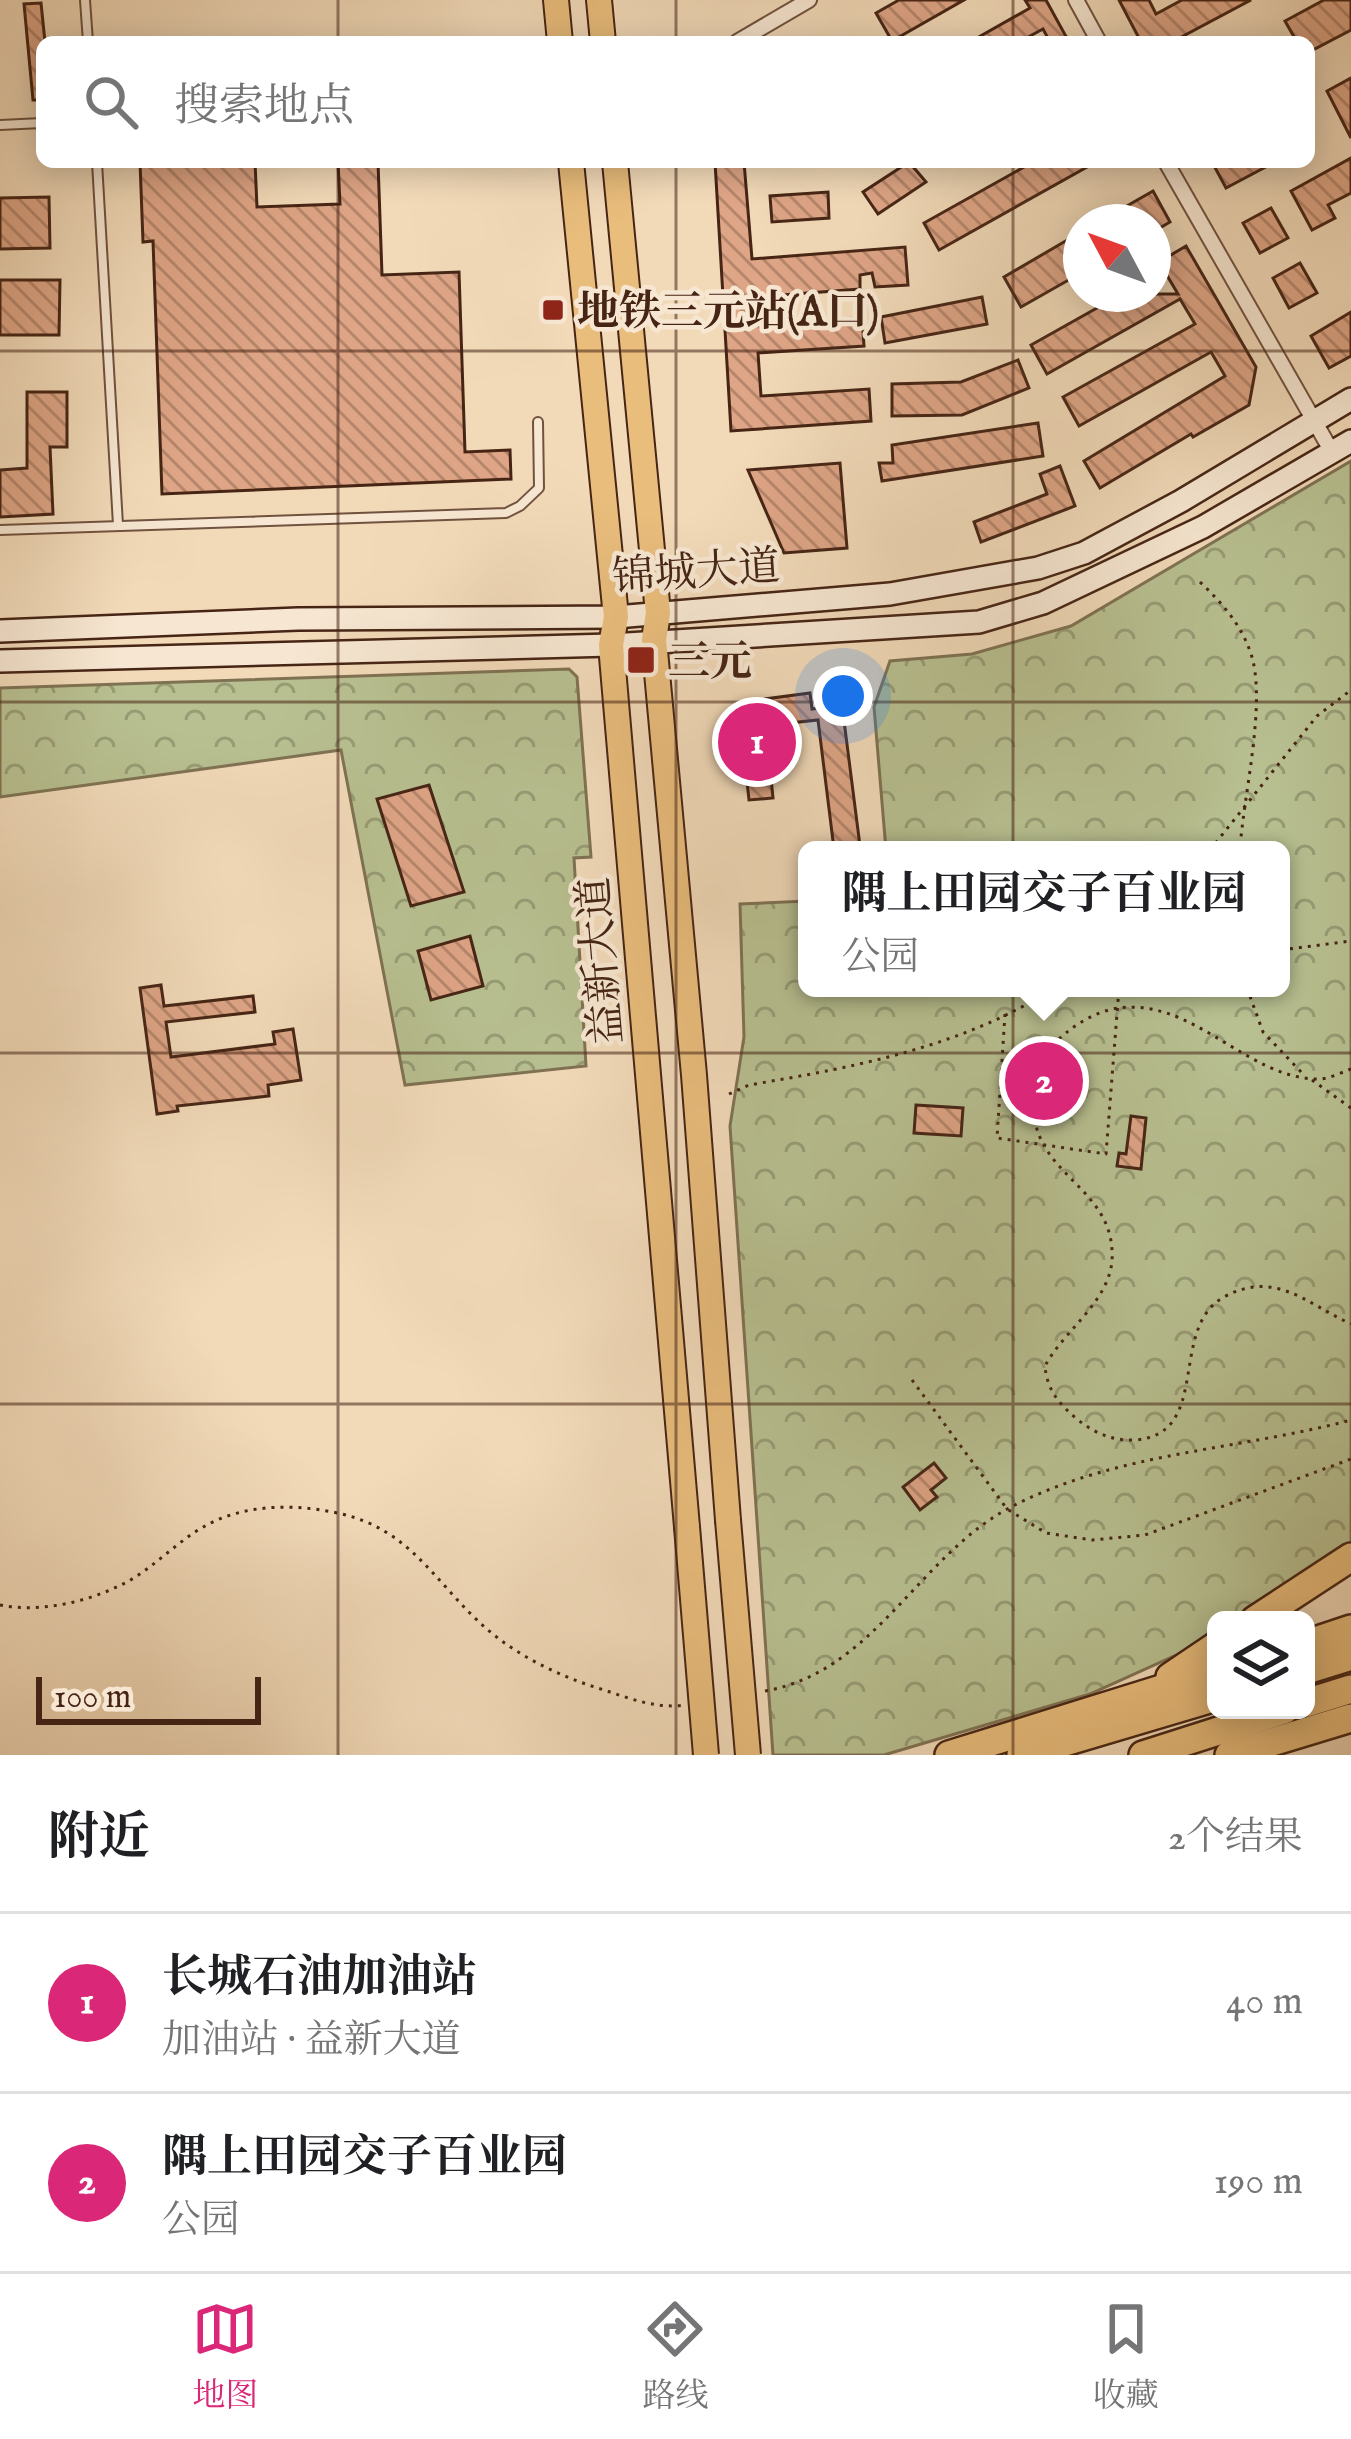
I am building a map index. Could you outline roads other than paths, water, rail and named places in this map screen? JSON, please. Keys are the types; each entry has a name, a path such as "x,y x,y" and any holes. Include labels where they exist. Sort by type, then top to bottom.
{"highway":[{"path":"1269,1611 1351,1557"},
{"path":"1315,1641 1351,1630"},
{"path":"1143,1695 1207,1652"},
{"path":"1315,1667 1351,1656"},
{"path":"949,1755 1207,1675"},
{"path":"1315,1700 1351,1689"},
{"path":"1021,1755 1207,1700"},
{"path":"1143,1755 1289,1723 1351,1718"},
{"path":"1229,1755 1289,1723 1351,1730"}],"main road":[{"path":"556,0 559,36"},
{"path":"599,0 602,36"},
{"name":"益新大道","path":"572,168 616,617 611,645 706,1755"},
{"name":"益新大道","path":"615,168 658,613 654,640 748,1755"},
{"name":"锦城大道","path":"0,631 298,620 616,617 890,594 1038,568 1104,543 1351,399"},
{"name":"锦城大道","path":"0,661 611,645 979,622 1043,603 1203,527 1341,447"}],"street":[{"path":"747,36 809,0"},
{"path":"1076,0 1096,36"},
{"path":"1169,168 1312,422 1341,447"}],"lane":[{"path":"85,0 88,36"},
{"path":"0,125 36,123"},
{"path":"97,168 118,525"},
{"path":"0,530 506,513 538,488 538,422"}],"place":[{"name":"地铁三元站(A口)","path":"553,310"},
{"name":"三元","path":"641,660"},
{"name":"长城石油加油站","path":"757,742"},
{"name":"隅上田园交子百业园","path":"1044,1081"}]}
